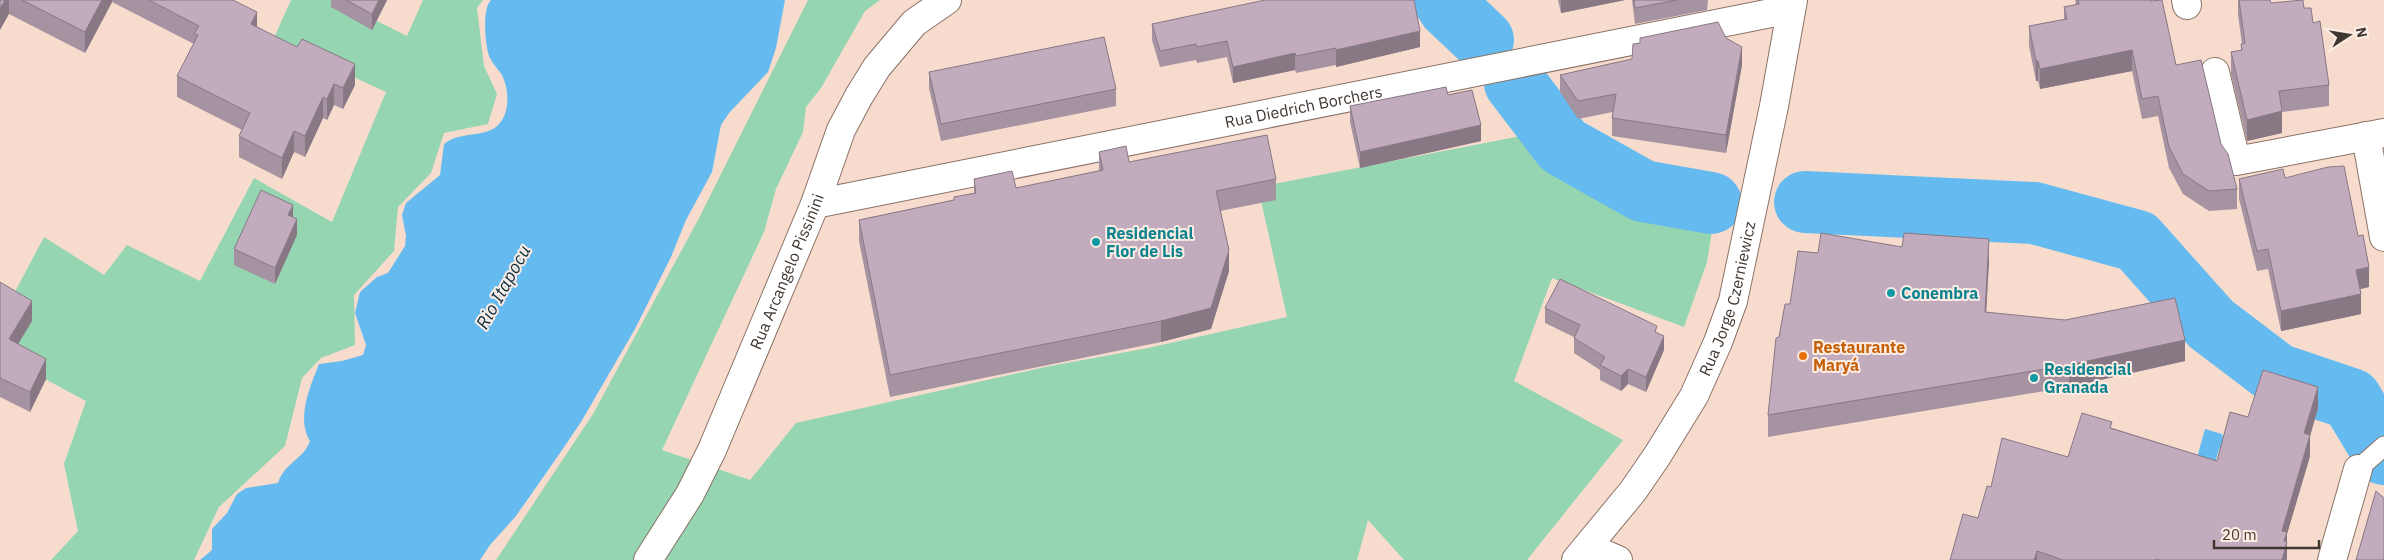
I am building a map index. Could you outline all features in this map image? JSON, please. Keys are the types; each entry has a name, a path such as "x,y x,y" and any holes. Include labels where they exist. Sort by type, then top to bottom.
{"street":[{"name":"Rua Arcangelo Pissinini","path":"648,560 690,494 712,450 815,204 842,130 858,96 877,67 914,23 947,0"},
{"name":"Rua Diedrich Borchers","path":"815,204 1792,4"},
{"name":"Rua Jorge Czerniewicz","path":"1582,553 1657,456 1694,396 1718,342 1733,301 1774,106 1792,4"},
{"path":"2215,72 2236,161 2375,135 2384,237"},
{"path":"2332,560 2358,469"},
{"path":"1582,553 1618,560"}],"lane":[{"path":"2358,469 2384,446"}],"green space":[{"path":"291,0 335,0 407,36 423,0 483,0 477,8 484,66 497,94 488,124 444,133 431,173 398,207 394,251 354,295 355,345 321,358 302,378 285,446 219,507 194,560 51,560 78,531 64,464 86,401 0,355 0,320 44,237 104,275 127,245 200,281 254,178 332,222 386,92 273,40"},
{"path":"808,0 880,0 865,11 821,88 806,107 803,132 776,189 764,232 662,450 750,480 796,423 1045,367 1148,348 1287,317 1258,187 1526,135 1518,92 1556,86 1576,121 1630,167 1720,181 1707,262 1684,327 1552,278 1514,381 1623,440 1527,560 1404,560 1368,520 1357,560 496,560 593,414 698,220"}],"water":[{"name":"Rio Itapocu","path":"491,0 785,0 776,48 768,72 729,113 721,125 712,172 686,220 671,257 635,329 581,422 516,516 490,545 480,560 200,560 212,550 212,529 227,513 237,494 246,488 278,483 285,470 307,447 310,441 304,423 304,413 319,364 342,361 363,355 366,345 355,313 360,292 377,277 388,273 405,246 406,236 402,215 406,203 440,175 444,144 458,137 481,133 495,128 503,118 507,106 506,87 502,75 489,56 486,43 485,19 488,4"},
{"path":"2205,429 2222,434 2224,441 2223,448 2219,449 2211,478 2193,472"}],"building":[{"path":"0,0 5,0 0,9"},
{"path":"22,0 102,0 85,32"},
{"path":"149,0 233,0 257,12 251,24 297,47 302,39 355,64 343,88 334,84 327,99 323,97 305,136 294,131 282,158 239,136 250,113 177,76 198,35 194,34 199,26"},
{"path":"346,0 379,0 372,14"},
{"path":"1265,0 1414,0 1420,31 1336,50 1336,48 1296,56 1295,53 1233,67 1227,41 1197,47 1196,44 1160,51 1152,24"},
{"path":"1634,0 1677,0 1635,8"},
{"path":"2078,0 2162,0 2176,65 2201,60 2221,144 2228,154 2237,189 2209,191 2183,174 2169,147 2158,96 2142,99 2132,50 2040,69 2038,61 2036,61 2029,26 2067,19 2064,7 2079,4"},
{"path":"2239,0 2270,0 2271,3 2303,0 2304,8 2311,8 2313,23 2320,21 2329,85 2279,91 2282,111 2247,120 2231,52 2242,50 2241,44 2245,43"},
{"path":"1718,22 1726,38 1742,47 1726,135 1612,118 1616,94 1578,101 1560,75 1632,59 1633,44 1640,43 1640,38"},
{"path":"1104,37 1116,89 941,124 929,72"},
{"path":"1446,87 1448,95 1472,90 1481,125 1360,152 1350,106"},
{"path":"1267,135 1276,179 1216,191 1229,250 1211,308 1161,321 890,375 859,220 954,200 954,197 976,193 974,179 1012,171 1016,188 1103,170 1099,152 1126,146 1129,162"},
{"path":"2344,166 2358,236 2363,235 2369,267 2356,270 2361,294 2281,311 2268,249 2257,251 2239,179 2283,169 2285,178 2328,167"},
{"path":"261,190 293,205 288,215 297,219 275,268 234,249"},
{"path":"1821,233 1902,247 1904,233 1989,239 1985,312 2065,320 2175,298 2185,340 2069,365 1768,415 1776,338 1779,337 1785,304 1790,304 1798,251 1818,253"},
{"path":"1560,279 1657,326 1655,332 1664,336 1646,377 1628,369 1621,376 1600,365 1605,357 1574,338 1580,325 1545,308"},
{"path":"0,282 32,301 9,339 46,359 30,392 0,378"},
{"path":"2263,370 2318,387 2304,433 2310,435 2282,531 2287,532 2284,541 2287,542 2282,560 2063,560 2037,551 2034,560 1950,560 1963,514 1978,518 1987,486 1991,487 2002,438 2068,457 2082,413 2112,422 2110,428 2217,461 2230,412 2248,417"},
{"path":"2376,491 2384,498 2384,560 2356,560"}],"waterway":[{"path":"1444,0 1449,8 1483,40"},
{"path":"1515,83 1563,146 1643,191 1711,203"},
{"path":"1805,202 2034,213 2137,241 2211,324 2277,374 2351,399 2384,454"}],"place":[{"name":"Residencial Flor de Lis","path":"1096,242"},
{"name":"Conembra","path":"1891,293"},
{"name":"Restaurante Maryá","path":"1803,356"},
{"name":"Residencial Granada","path":"2034,378"}]}
